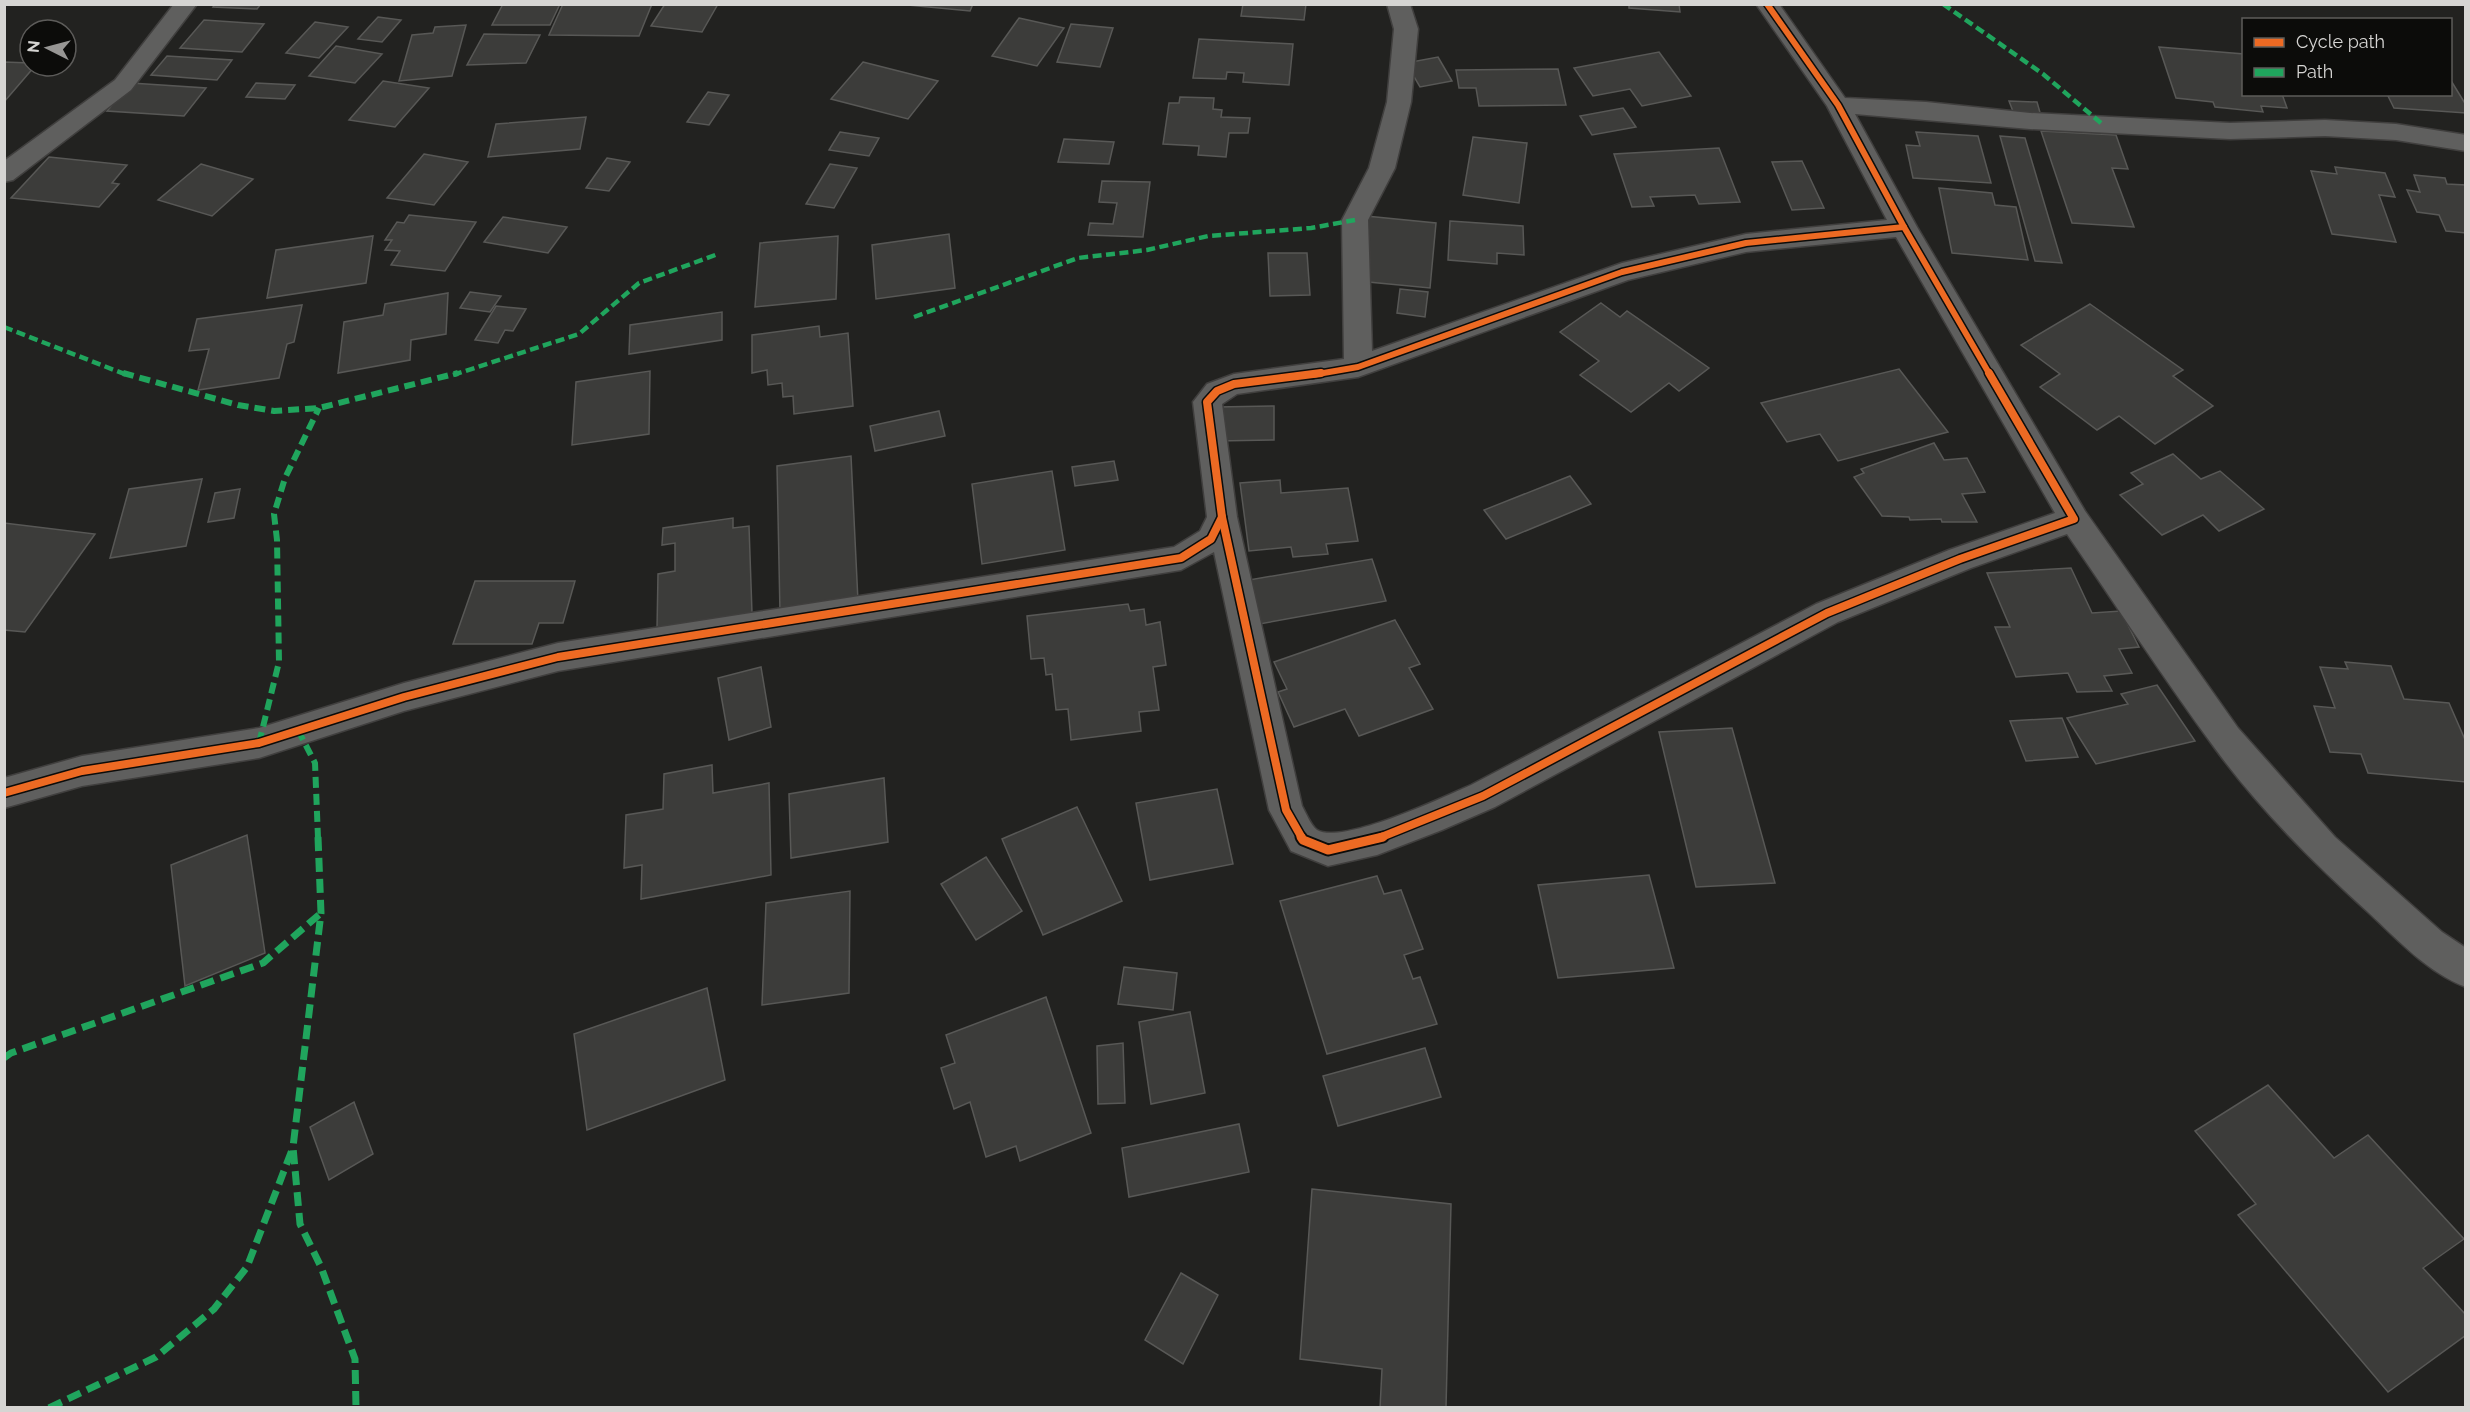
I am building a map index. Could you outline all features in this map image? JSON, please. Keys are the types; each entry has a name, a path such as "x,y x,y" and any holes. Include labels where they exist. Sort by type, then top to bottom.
{"street":[{"path":"4,174 123,85 186,4"},
{"path":"1358,367 1355,220 1382,168 1399,102 1406,29 1398,4"},
{"path":"1767,4 1838,105 1904,227 2074,519 2226,738 2323,848 2429,944 2466,969"},
{"path":"1838,105 2030,121 2230,131 2325,128 2396,132 2466,143"},
{"path":"1904,227 1746,243 1622,272 1358,367 1286,379 1234,384 1217,391 1207,402 1222,517 1286,810 1303,840 1328,850 1377,838 1483,796 1827,613 1960,559 2074,519"},
{"path":"4,793 82,771 260,743 404,697 558,657 1181,558 1211,539 1222,517"}],"building":[{"path":"215,4 261,4 257,9 213,7"},
{"path":"503,4 560,4 550,25 492,25"},
{"path":"563,4 652,4 639,36 549,35"},
{"path":"665,4 718,4 702,32 651,26"},
{"path":"897,4 973,4 970,11"},
{"path":"1243,4 1306,4 1304,20 1241,16"},
{"path":"1629,4 1679,4 1680,12 1629,8"},
{"path":"378,17 401,20 382,42 358,39"},
{"path":"1019,18 1064,28 1037,66 992,56"},
{"path":"204,20 264,24 242,52 180,48"},
{"path":"315,22 348,27 319,58 286,53"},
{"path":"1071,24 1113,28 1100,67 1057,62"},
{"path":"466,25 452,76 399,81 412,35 433,33 435,27"},
{"path":"484,34 540,35 526,63 467,65"},
{"path":"1199,39 1293,44 1289,85 1243,82 1244,73 1227,72 1226,79 1193,78"},
{"path":"336,46 382,54 355,83 309,76"},
{"path":"2159,47 2242,54 2242,96 2283,96 2287,108 2261,106 2263,112 2215,107 2213,102 2176,98"},
{"path":"1659,52 1691,96 1642,106 1630,89 1593,96 1574,68"},
{"path":"167,56 232,60 217,80 151,75"},
{"path":"1438,57 1452,81 1420,87 1406,63"},
{"path":"4,62 18,63 18,78 25,78 4,102"},
{"path":"863,62 938,81 908,119 831,99"},
{"path":"1558,69 1566,105 1479,106 1476,88 1459,88 1456,70"},
{"path":"383,81 429,88 395,127 349,120"},
{"path":"2452,82 2466,105 2466,113 2394,108 2388,96 2452,96"},
{"path":"131,83 206,88 184,116 107,111"},
{"path":"256,83 295,85 285,99 246,97"},
{"path":"708,92 729,95 709,125 687,122"},
{"path":"1180,97 1214,98 1213,109 1222,110 1221,117 1250,118 1248,133 1229,133 1226,157 1198,155 1199,146 1163,144 1169,103 1179,103"},
{"path":"2009,101 2037,102 2041,116 2014,114"},
{"path":"1623,108 1636,127 1592,135 1580,116"},
{"path":"586,117 580,149 488,157 496,124"},
{"path":"2041,131 2116,135 2128,169 2112,168 2134,227 2072,223"},
{"path":"840,132 879,138 869,156 829,150"},
{"path":"1916,132 1978,136 1991,183 1913,178 1906,145 1920,146"},
{"path":"2000,136 2025,138 2062,263 2035,261"},
{"path":"1473,137 1527,143 1519,203 1463,195"},
{"path":"1064,139 1114,142 1109,164 1058,162"},
{"path":"1719,148 1740,202 1699,204 1695,195 1650,197 1654,206 1632,207 1614,154"},
{"path":"424,154 468,162 434,205 387,198"},
{"path":"49,157 127,165 112,183 119,184 99,207 11,198"},
{"path":"607,158 630,162 609,191 586,188"},
{"path":"1802,161 1824,208 1792,210 1772,162"},
{"path":"201,164 253,179 212,216 158,200"},
{"path":"830,164 857,168 834,208 806,204"},
{"path":"2335,167 2385,173 2395,197 2379,195 2396,242 2332,234 2311,171 2337,174"},
{"path":"2414,175 2445,178 2447,184 2466,185 2466,233 2446,231 2439,215 2417,212 2407,190 2420,192"},
{"path":"1102,181 1150,182 1143,237 1088,235 1090,223 1113,224 1117,203 1099,202"},
{"path":"1939,188 1992,193 1995,205 2016,207 2028,260 1952,253"},
{"path":"409,215 476,222 445,271 391,265 400,251 385,250 392,240 385,240 397,222 404,223"},
{"path":"1366,216 1436,223 1430,288 1358,281"},
{"path":"503,217 567,227 548,253 484,242"},
{"path":"1450,221 1523,226 1524,255 1497,253 1497,264 1448,260"},
{"path":"949,234 955,288 876,299 872,245"},
{"path":"373,236 366,283 267,298 276,250"},
{"path":"838,236 836,299 755,307 760,243"},
{"path":"1268,253 1307,253 1310,295 1270,296"},
{"path":"1400,289 1428,292 1425,317 1397,313"},
{"path":"470,292 501,296 490,312 460,308"},
{"path":"448,293 446,334 411,340 410,360 338,373 344,322 383,315 385,304"},
{"path":"1601,303 1620,317 1627,311 1709,368 1679,391 1669,383 1631,412 1580,375 1599,361 1560,332"},
{"path":"2090,304 2183,370 2173,376 2213,406 2155,444 2119,416 2097,430 2040,387 2060,374 2021,345"},
{"path":"302,305 294,342 287,344 279,378 198,390 209,349 189,351 197,319"},
{"path":"496,306 526,309 513,331 505,330 498,343 475,340"},
{"path":"722,312 722,340 629,354 630,325"},
{"path":"819,326 820,337 848,333 853,406 794,414 793,396 783,397 782,383 768,385 767,370 752,373 752,335"},
{"path":"1899,369 1948,432 1838,461 1820,434 1787,442 1761,403"},
{"path":"650,371 649,434 572,445 576,382"},
{"path":"1274,406 1274,440 1217,441 1217,407"},
{"path":"939,411 945,436 875,451 870,426"},
{"path":"1934,443 1944,460 1967,458 1985,492 1962,494 1977,522 1942,522 1941,519 1910,520 1909,517 1882,516 1854,477 1864,473 1861,469"},
{"path":"2173,454 2201,479 2220,471 2264,509 2219,531 2203,515 2162,535 2120,495 2143,484 2131,473"},
{"path":"851,456 858,601 780,613 777,466"},
{"path":"1114,461 1118,480 1075,486 1072,467"},
{"path":"1052,471 1065,550 982,564 972,484"},
{"path":"1570,476 1591,504 1506,539 1484,510"},
{"path":"202,479 186,546 110,558 129,489"},
{"path":"1280,480 1281,493 1348,488 1358,541 1326,544 1328,554 1293,557 1291,547 1249,551 1240,483"},
{"path":"240,489 234,518 208,522 215,493"},
{"path":"733,518 733,528 749,526 752,613 657,629 658,574 675,571 675,543 662,545 663,528"},
{"path":"4,523 95,534 25,632 4,630"},
{"path":"1372,559 1386,601 1254,625 1243,581"},
{"path":"2071,568 2092,613 2121,611 2139,647 2119,649 2132,673 2104,676 2112,691 2077,692 2068,673 2016,677 1995,627 2010,627 1987,573"},
{"path":"475,581 575,581 563,623 539,623 532,644 453,644"},
{"path":"1128,604 1130,611 1144,609 1146,625 1160,622 1166,665 1153,667 1159,710 1139,712 1141,731 1071,740 1068,709 1056,710 1052,674 1046,675 1044,658 1031,659 1027,616"},
{"path":"1395,620 1420,664 1409,668 1433,709 1359,736 1345,709 1294,727 1278,692 1287,689 1274,662"},
{"path":"2345,662 2391,666 2404,699 2449,703 2466,742 2466,782 2368,773 2361,754 2330,752 2314,706 2335,708 2320,667 2348,669"},
{"path":"761,667 771,727 729,740 718,678"},
{"path":"2157,685 2195,741 2096,764 2067,718 2128,704 2121,694"},
{"path":"2062,718 2078,757 2026,761 2010,721"},
{"path":"1732,728 1775,883 1696,887 1659,732"},
{"path":"712,765 713,793 769,783 771,875 641,899 642,865 624,868 626,815 663,809 664,774"},
{"path":"884,778 888,842 791,858 789,794"},
{"path":"1217,789 1233,864 1150,880 1136,803"},
{"path":"1077,807 1122,901 1043,935 1002,839"},
{"path":"247,835 265,953 185,986 171,865"},
{"path":"986,857 1022,911 976,940 941,884"},
{"path":"1649,875 1674,968 1558,978 1538,885"},
{"path":"1377,876 1384,894 1401,890 1423,949 1404,955 1413,979 1420,977 1437,1024 1327,1054 1280,901"},
{"path":"850,891 849,993 762,1005 766,903"},
{"path":"1124,967 1177,973 1173,1010 1118,1004"},
{"path":"707,988 725,1080 587,1130 574,1034"},
{"path":"1046,997 1091,1133 1020,1161 1016,1146 986,1157 970,1102 954,1109 941,1068 955,1063 946,1035"},
{"path":"1190,1012 1205,1093 1151,1104 1139,1022"},
{"path":"1123,1043 1125,1103 1098,1104 1097,1046"},
{"path":"1425,1048 1441,1097 1338,1126 1323,1076"},
{"path":"2268,1085 2334,1158 2368,1135 2464,1239 2423,1268 2466,1315 2466,1335 2388,1392 2238,1215 2256,1204 2195,1131"},
{"path":"354,1102 373,1154 329,1180 310,1127"},
{"path":"1239,1124 1249,1172 1129,1197 1122,1148"},
{"path":"1312,1189 1451,1204 1446,1408 1380,1408 1382,1369 1300,1359"},
{"path":"1181,1273 1218,1295 1183,1364 1145,1340"}],"marked path":[{"path":"1943,4 2043,74 2101,123"},
{"path":"914,317 1078,258 1147,250 1208,236 1311,228 1355,220"},
{"path":"4,327 133,377 238,405 274,411 319,408 430,382 579,334 639,283 658,274 718,254"},
{"path":"259,743 279,662 277,540 274,514 285,478 319,408"},
{"path":"298,730 315,763 321,913 293,1147 300,1224 321,1267 355,1359 356,1408"},
{"path":"4,1058 11,1053 263,963 321,913"},
{"path":"49,1408 156,1357 214,1309 247,1267 292,1150"}],"cycle path":[{"path":"1222,517 1286,810 1303,840 1328,850 1377,839 1483,796 1827,613 1960,559 2074,519 1904,227 1838,105 1767,4"},
{"path":"4,793 82,771 259,743 404,697 558,657 1181,558 1211,539 1222,517 1207,402 1217,391 1234,384 1286,379 1358,367 1622,272 1746,243 1904,227"}]}
